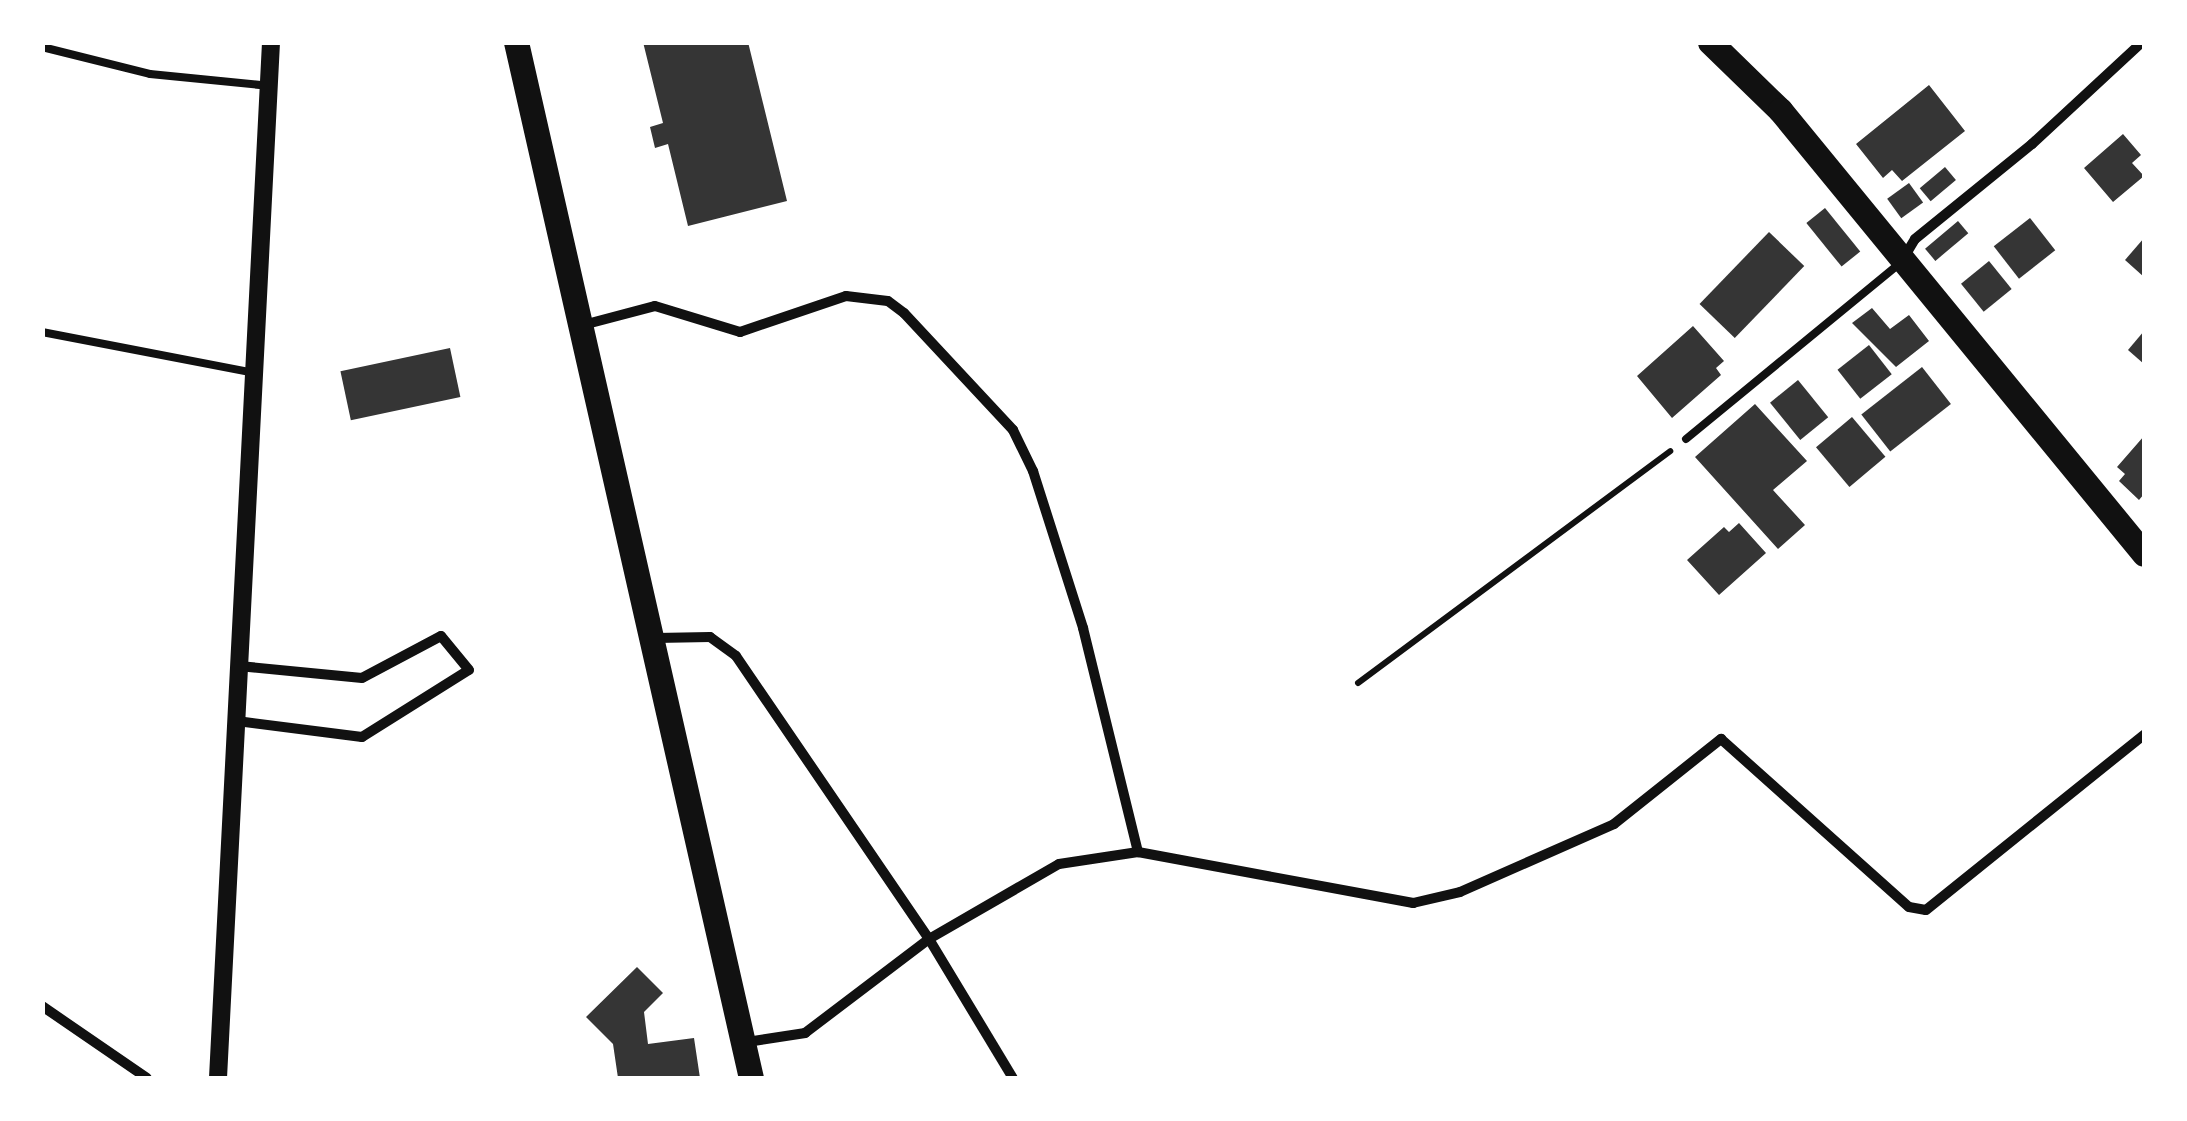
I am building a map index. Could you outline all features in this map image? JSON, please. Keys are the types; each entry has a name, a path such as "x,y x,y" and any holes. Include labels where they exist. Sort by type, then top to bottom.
{"main road":[{"path":"516,42 748,1042 751,1078"},
{"path":"1710,42 1780,110 2144,554"}],"street":[{"path":"218,1078 271,42"},
{"path":"1903,259 1914,239 2032,144 2142,42"},
{"path":"582,325 655,306 740,332 846,296 888,301 904,313 1012,430 1032,472 1083,628 1138,852"},
{"path":"237,721 362,737 469,670 441,636 362,678 239,666"},
{"path":"656,638 710,637 736,656 929,939 1013,1078"},
{"path":"748,1042 806,1033 929,939 1059,864 1138,852 1412,903 1460,892 1614,824 1721,739 1909,907 1926,910 2144,734"},
{"path":"42,1006 147,1078"}],"lane":[{"path":"43,45 150,74 270,86"},
{"path":"1686,439 1892,276 1903,259"},
{"path":"42,332 254,373"}],"path":[{"path":"1358,683 1686,439"}],"building":[{"path":"643,42 748,42 787,201 688,226 668,144 655,148 650,127 663,123"},
{"path":"1929,85 1965,131 1902,181 1892,170 1883,178 1856,144"},
{"path":"2123,134 2141,155 2132,163 2144,176 2113,202 2084,168"},
{"path":"1945,167 1956,180 1931,201 1920,188"},
{"path":"1909,183 1923,202 1901,218 1887,199"},
{"path":"1825,208 1860,252 1842,267 1806,223"},
{"path":"2030,218 2055,250 2019,279 1994,246"},
{"path":"1958,221 1968,233 1935,261 1925,249"},
{"path":"1769,232 1804,266 1735,338 1700,304"},
{"path":"2144,238 2144,277 2125,260"},
{"path":"1989,261 2012,289 1984,312 1961,284"},
{"path":"1872,308 1890,329 1909,315 1929,341 1896,367 1852,323"},
{"path":"1693,326 1724,361 1716,368 1721,375 1672,418 1637,376"},
{"path":"2144,331 2144,364 2128,350"},
{"path":"1869,345 1892,374 1860,399 1837,370"},
{"path":"450,348 460,397 351,420 340,371"},
{"path":"1922,367 1951,404 1890,451 1861,414"},
{"path":"1798,380 1828,417 1800,440 1770,403"},
{"path":"1755,404 1807,461 1773,490 1805,525 1778,549 1695,457"},
{"path":"1852,417 1885,457 1849,487 1816,447"},
{"path":"2144,436 2144,494 2139,500 2119,481 2125,474 2117,467"},
{"path":"1739,523 1766,553 1719,595 1687,560 1724,527 1729,532"},
{"path":"637,967 663,993 644,1012 648,1044 694,1038 700,1078 618,1078 613,1044 586,1017"}]}
